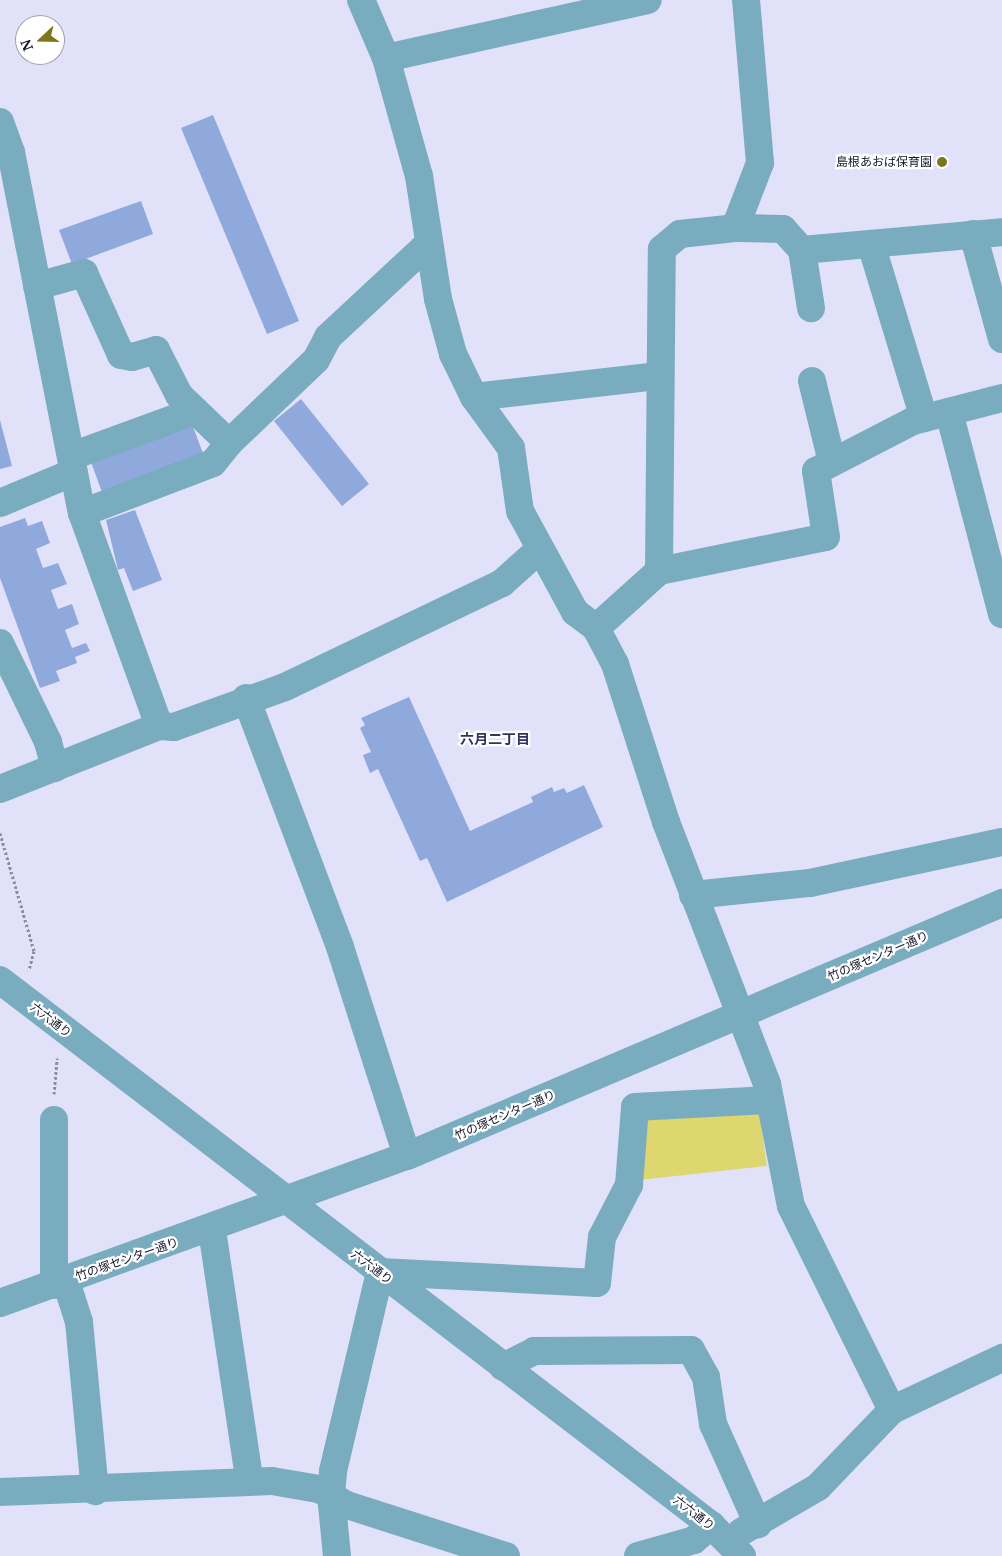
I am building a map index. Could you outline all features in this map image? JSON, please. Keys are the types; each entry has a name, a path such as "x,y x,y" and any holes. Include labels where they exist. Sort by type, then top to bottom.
{"street":[{"path":"361,0 386,58 419,176 428,244 452,354 474,397 511,448 520,511 575,612 596,628 615,664 693,895 740,1015 770,1100 782,1175 796,1220 892,1410"},
{"path":"386,58 648,0"},
{"path":"735,228 760,163 746,0"},
{"path":"0,122 8,180 37,286 82,513 159,726"},
{"path":"659,571 658,376 662,249 680,234 735,228 783,229 802,250 811,308"},
{"path":"802,250 1002,232"},
{"path":"973,234 1002,339"},
{"path":"82,513 214,463 229,443 316,360 328,337 428,244"},
{"path":"871,244 936,415 1002,614"},
{"path":"37,286 84,273 121,355 132,357 156,350 179,395 229,443"},
{"path":"474,397 658,376"},
{"path":"812,381 832,462"},
{"path":"596,628 659,571 826,537 816,471 936,415 1002,398"},
{"path":"0,503 73,464 195,411"},
{"path":"0,789 159,726 174,727 246,698 285,686 502,582 540,549"},
{"path":"0,643 48,742 55,768"},
{"path":"246,698 340,947 407,1156"},
{"path":"693,895 810,883 1002,842"},
{"name":"竹の塚センター通り","path":"0,1303 212,1230 407,1156 1002,903"},
{"name":"六六通り","path":"0,980 286,1203 380,1272 726,1540"},
{"path":"337,1556 331,1496 380,1272 598,1283 602,1237 629,1185 635,1107 770,1100"},
{"path":"54,1120 60,1283 80,1322 95,1491"},
{"path":"212,1230 249,1479"},
{"path":"503,1368 534,1351 691,1350 706,1377 716,1431 758,1524"},
{"path":"638,1556 694,1540 726,1540 758,1524 818,1487 892,1410 1002,1358"},
{"path":"0,1492 95,1491 249,1479 319,1489 331,1496 506,1556"}],"path":[{"path":"0,833 34,950 22,997"},
{"path":"51,1020 58,1064 54,1120"}],"shaded area":[{"path":"759,1112 767,1166 639,1180 642,1116"}],"building":[{"path":"213,115 299,321 267,334 181,128"},
{"path":"141,201 153,234 72,264 59,230"},
{"path":"301,399 369,484 342,506 274,421"},
{"path":"0,420 12,466 0,469"},
{"path":"192,424 204,456 103,495 91,462"},
{"path":"135,510 162,580 133,591 124,568 118,570 106,520"},
{"path":"25,518 28,526 42,521 50,543 36,549 43,568 58,563 67,584 51,590 58,609 72,604 79,624 65,630 72,648 86,643 90,651 75,657 77,663 56,671 60,681 40,688 0,578 0,527"},
{"path":"409,697 470,831 533,802 531,797 552,787 554,792 564,788 567,793 584,785 603,827 447,902 427,858 420,861 378,769 370,773 363,755 371,752 360,728 365,725 361,718"}],"place":[{"name":"島根あおば保育園","path":"942,162"}],"district":[{"name":"六月二丁目","path":"495,739"}]}
